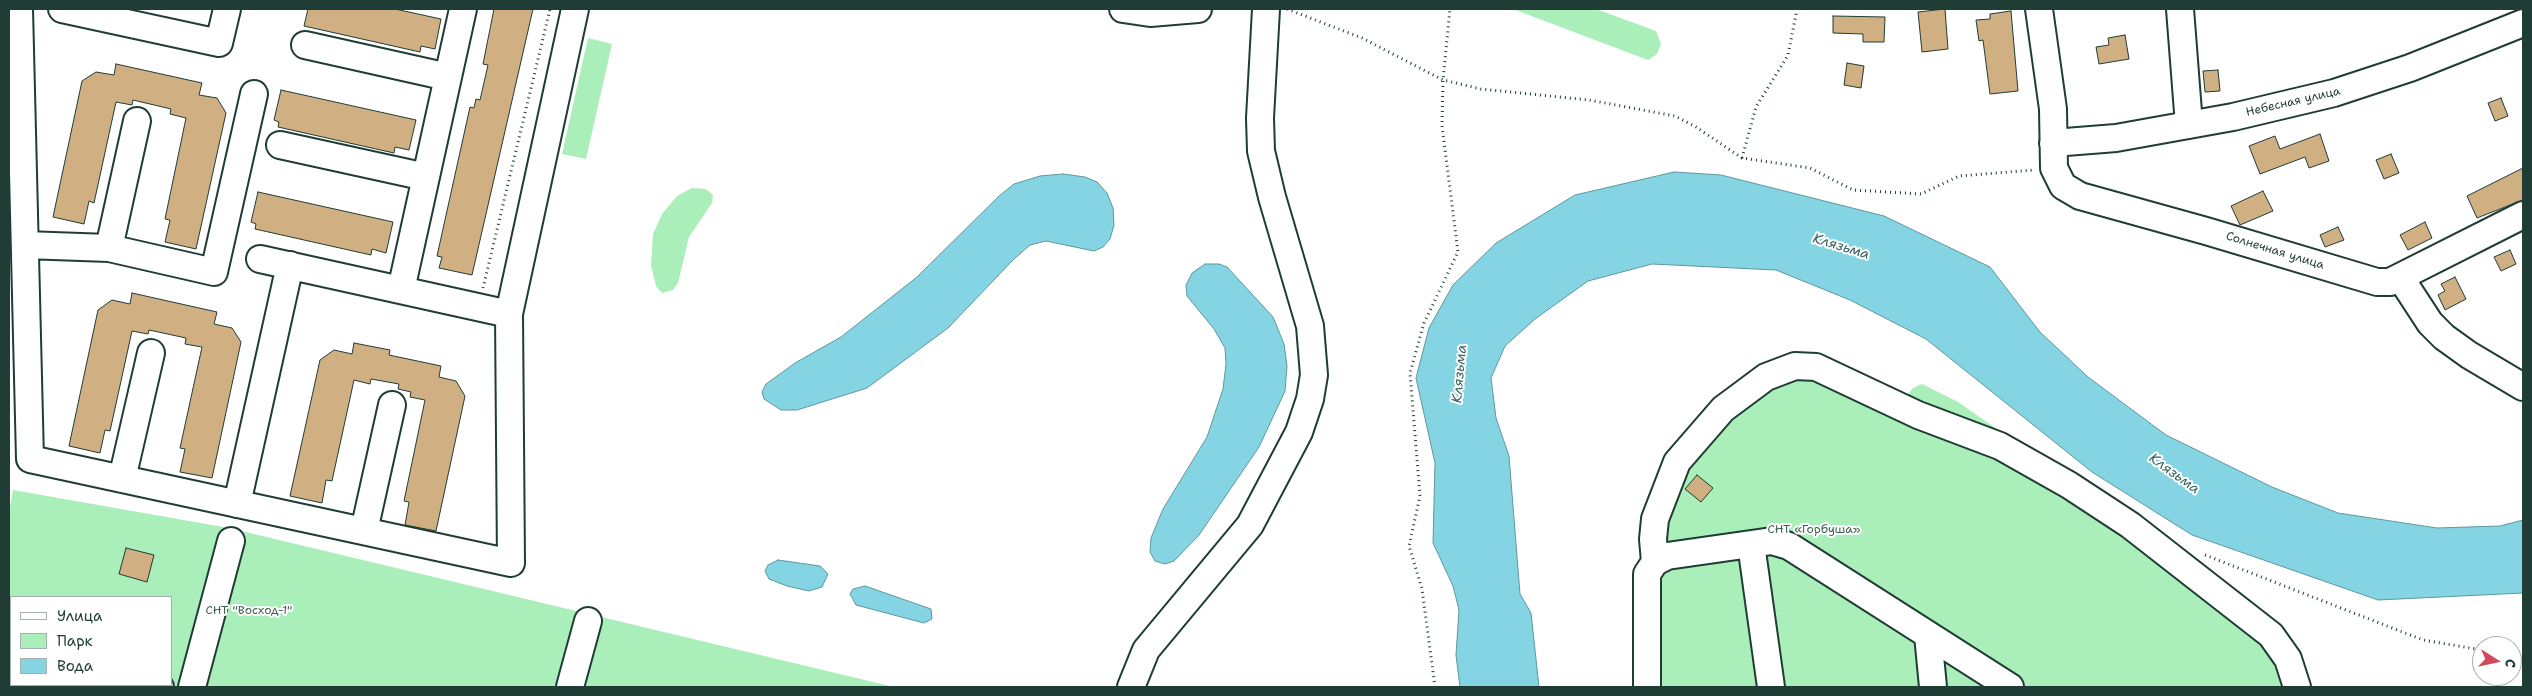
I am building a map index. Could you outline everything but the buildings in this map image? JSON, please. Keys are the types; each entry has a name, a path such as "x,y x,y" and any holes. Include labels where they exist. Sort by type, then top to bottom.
{"street":[{"path":"20,9 30,459 511,563 509,314 575,9"},
{"path":"62,9 111,14 219,43 227,9"},
{"path":"401,290 463,9"},
{"path":"1124,9 1150,13 1198,9"},
{"path":"1131,687 1146,650 1250,525 1299,432 1310,399 1314,376 1310,326 1272,197 1261,151 1260,118 1266,9"},
{"path":"2039,9 2053,109 2054,168"},
{"path":"2180,9 2188,125"},
{"name":"Небесная улица","path":"2053,142 2116,138 2188,125 2334,94 2410,68 2523,23"},
{"path":"305,45 448,77"},
{"path":"25,245 109,248 214,272 254,94"},
{"path":"109,248 138,121"},
{"path":"280,145 426,178"},
{"name":"Солнечная улица","path":"2054,168 2063,186 2080,196 2377,282 2390,282 2523,215"},
{"path":"260,259 509,314"},
{"path":"237,504 290,266"},
{"path":"2400,277 2430,323 2444,338 2469,355 2523,386"},
{"path":"122,479 150,353"},
{"path":"1655,562 1653,540 1655,519 1677,462 1723,409 1766,377 1795,366 1811,366 1852,382 1958,431 2000,446 2069,484 2130,525 2271,635 2288,659 2297,687"},
{"path":"364,531 392,405"},
{"path":"192,687 231,541"},
{"path":"1647,687 1647,574 1655,562 1667,556 1772,542 1789,546 2010,687"},
{"path":"1751,544 1771,687"},
{"path":"570,687 588,621"},
{"path":"1928,635 1933,687"}],"path":[{"path":"478,308 550,9"},
{"path":"1286,9 1362,38 1443,80 1480,89 1589,100 1675,116 1696,127 1742,158 1810,168 1853,190 1921,194 1959,176 2054,168"},
{"path":"1435,687 1422,590 1409,546 1420,496 1410,373 1424,323 1458,252 1442,126 1443,80 1450,9"},
{"path":"1742,158 1756,107 1788,55 1797,9"},
{"path":"2203,554 2423,640 2472,648"}],"green space":[{"path":"1513,9 1596,9 1656,31 1661,44 1657,54 1648,60"},
{"path":"588,38 612,44 586,159 562,154"},
{"path":"692,188 706,189 713,195 712,203 689,237 678,283 673,290 662,293 656,286 651,265 653,234 662,214 677,196"},
{"name":"СНТ «Горбуша»","path":"1784,360 1905,398 1913,388 1922,384 1958,402 2173,551 2304,687 1637,687 1654,491"},
{"name":"СНТ \"Восход-1\"","path":"13,490 229,528 894,687 9,687 9,512"}],"water":[{"name":"Клязьма","path":"1674,172 1721,175 1884,216 1990,267 2040,332 2088,377 2166,435 2272,487 2338,513 2437,528 2500,526 2523,520 2523,593 2378,600 2192,535 2092,472 1926,339 1850,300 1776,270 1652,264 1588,281 1535,319 1505,346 1491,378 1496,418 1509,456 1520,594 1531,613 1539,687 1460,687 1456,655 1459,610 1453,586 1433,543 1435,463 1416,378 1429,328 1453,285 1496,243 1575,195"},
{"path":"1063,174 1085,177 1097,182 1107,193 1113,208 1114,225 1110,239 1103,247 1094,251 1046,241 1030,245 1013,260 948,328 867,388 797,410 781,410 764,399 762,392 766,384 795,363 841,337 917,277 999,196 1014,184 1040,176"},
{"path":"1205,264 1219,264 1227,267 1273,317 1284,344 1287,366 1285,391 1259,447 1199,535 1174,561 1165,564 1155,561 1150,552 1151,538 1163,509 1207,437 1223,389 1226,364 1225,348 1214,329 1187,296 1186,285 1192,273"},
{"path":"778,560 820,566 828,574 822,587 809,591 787,586 769,579 765,571 768,565"},
{"path":"865,586 931,609 932,619 924,623 856,605 850,594 853,589"}]}
